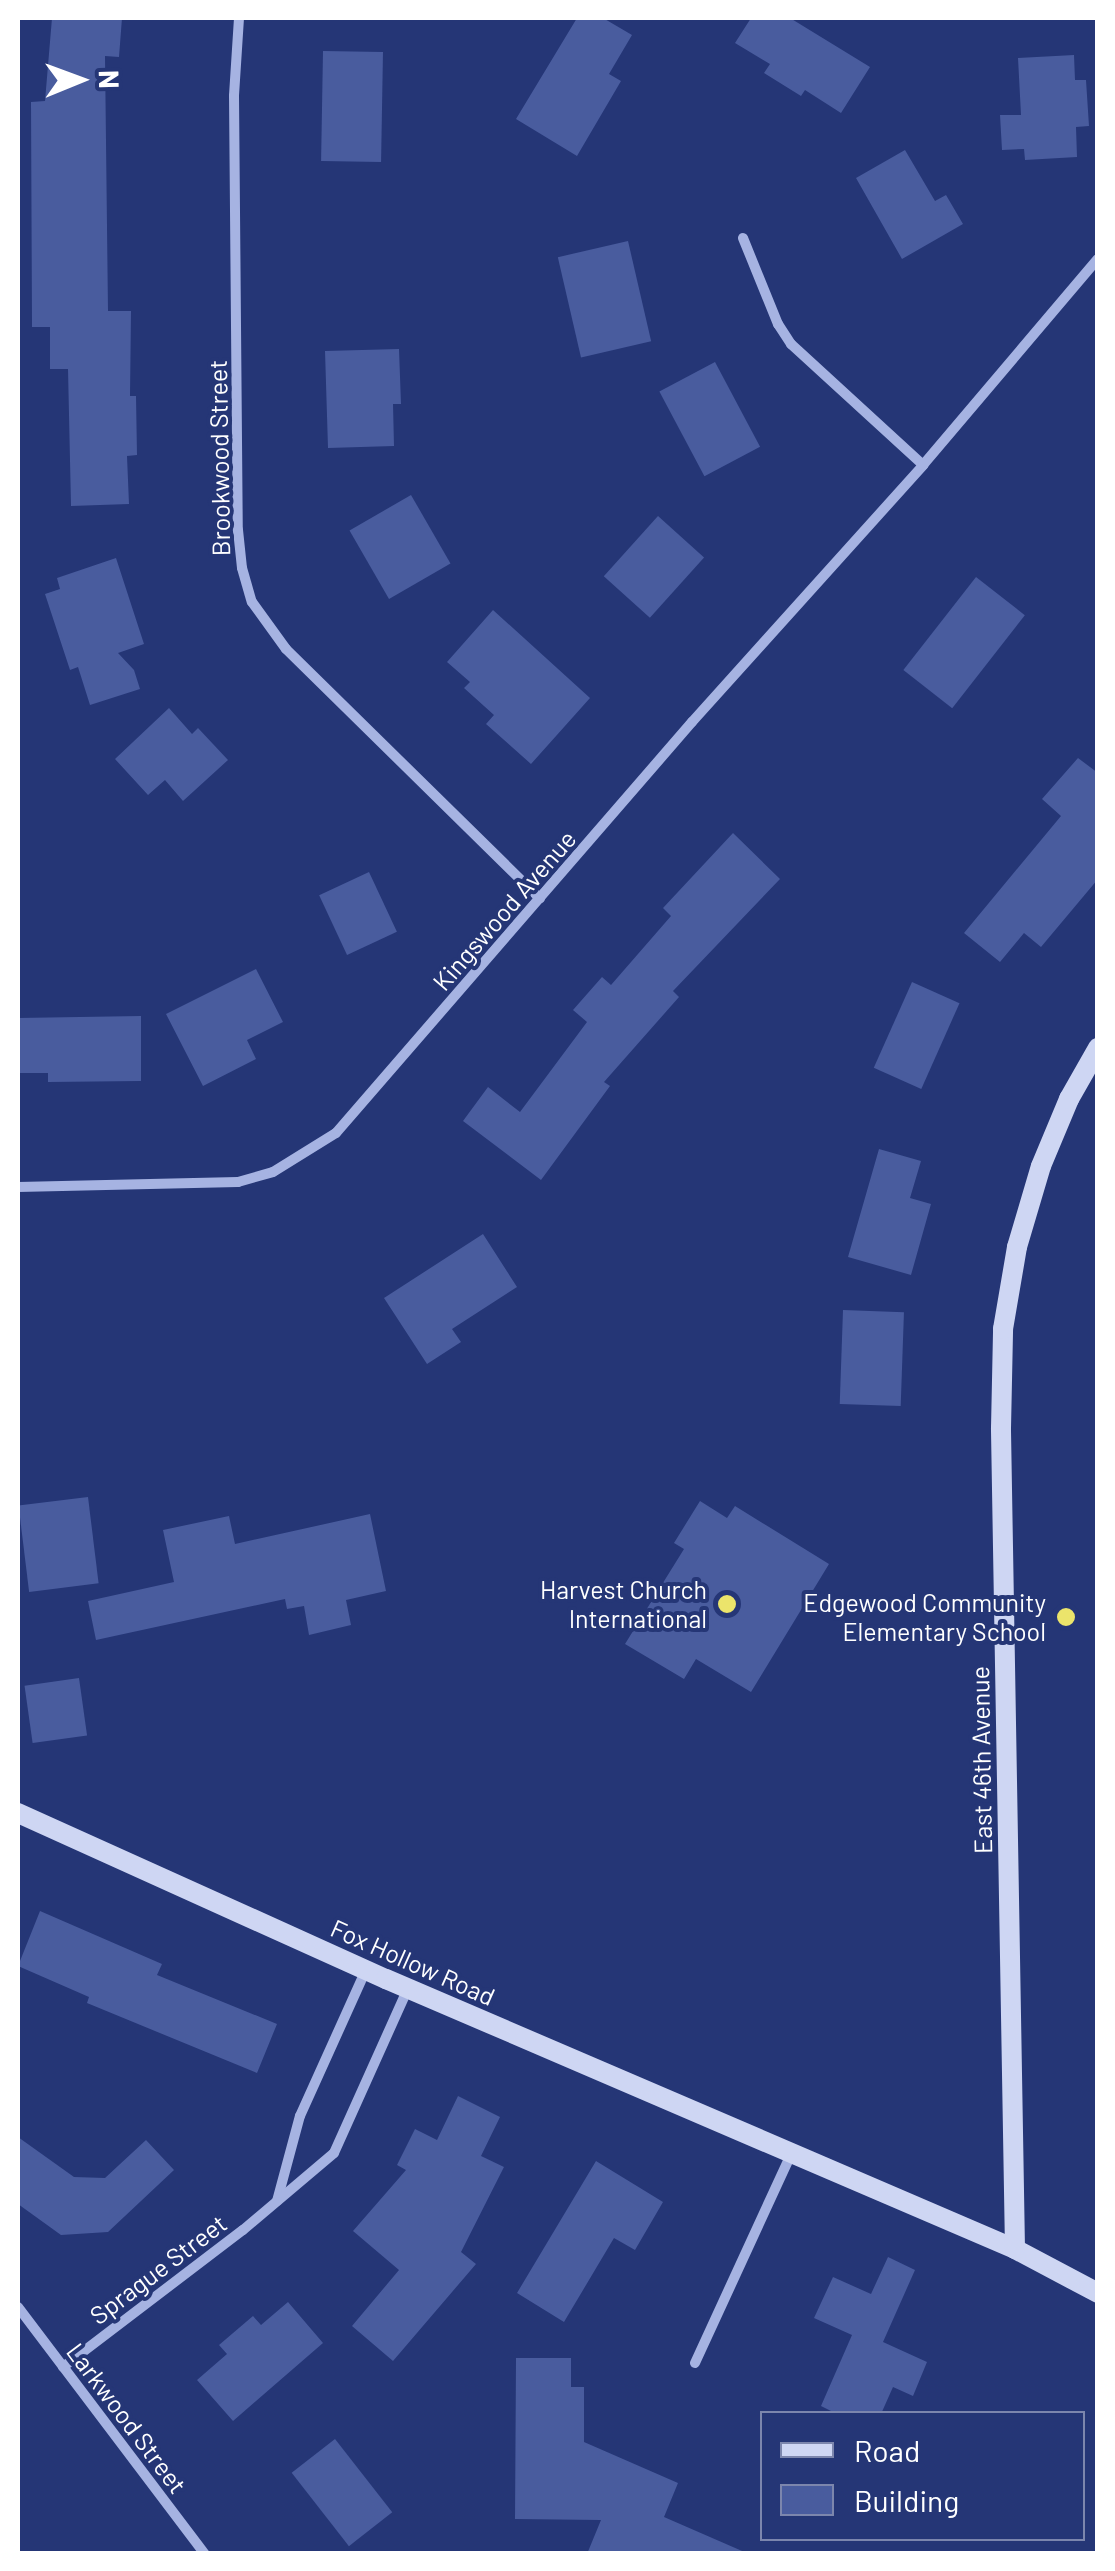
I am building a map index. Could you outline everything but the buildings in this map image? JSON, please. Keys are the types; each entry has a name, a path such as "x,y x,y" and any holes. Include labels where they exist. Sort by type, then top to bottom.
{"street":[{"name":"Brookwood Street","path":"239,18 234,96 238,530 242,568 252,602 286,649 540,899"},
{"path":"742,238 778,324 792,344 922,465"},
{"name":"Kingswood Avenue","path":"18,1188 238,1182 272,1172 336,1133 922,465 1098,258"},
{"name":"East 46th Avenue","path":"1015,2249 1001,1447 1003,1328 1017,1247 1041,1166 1069,1098 1098,1048"},
{"name":"Fox Hollow Road","path":"18,1813 366,1970 1015,2249 1098,2293"},
{"path":"277,2202 300,2116 366,1970"},
{"name":"Sprague Street","path":"63,2367 277,2202 334,2153 408,1988"},
{"path":"695,2363 791,2154"},
{"name":"Larkwood Street","path":"18,2307 205,2554"}],"place":[{"name":"Harvest Church International","path":"727,1604"},
{"name":"Edgewood Community Elementary School","path":"1066,1617"}]}
